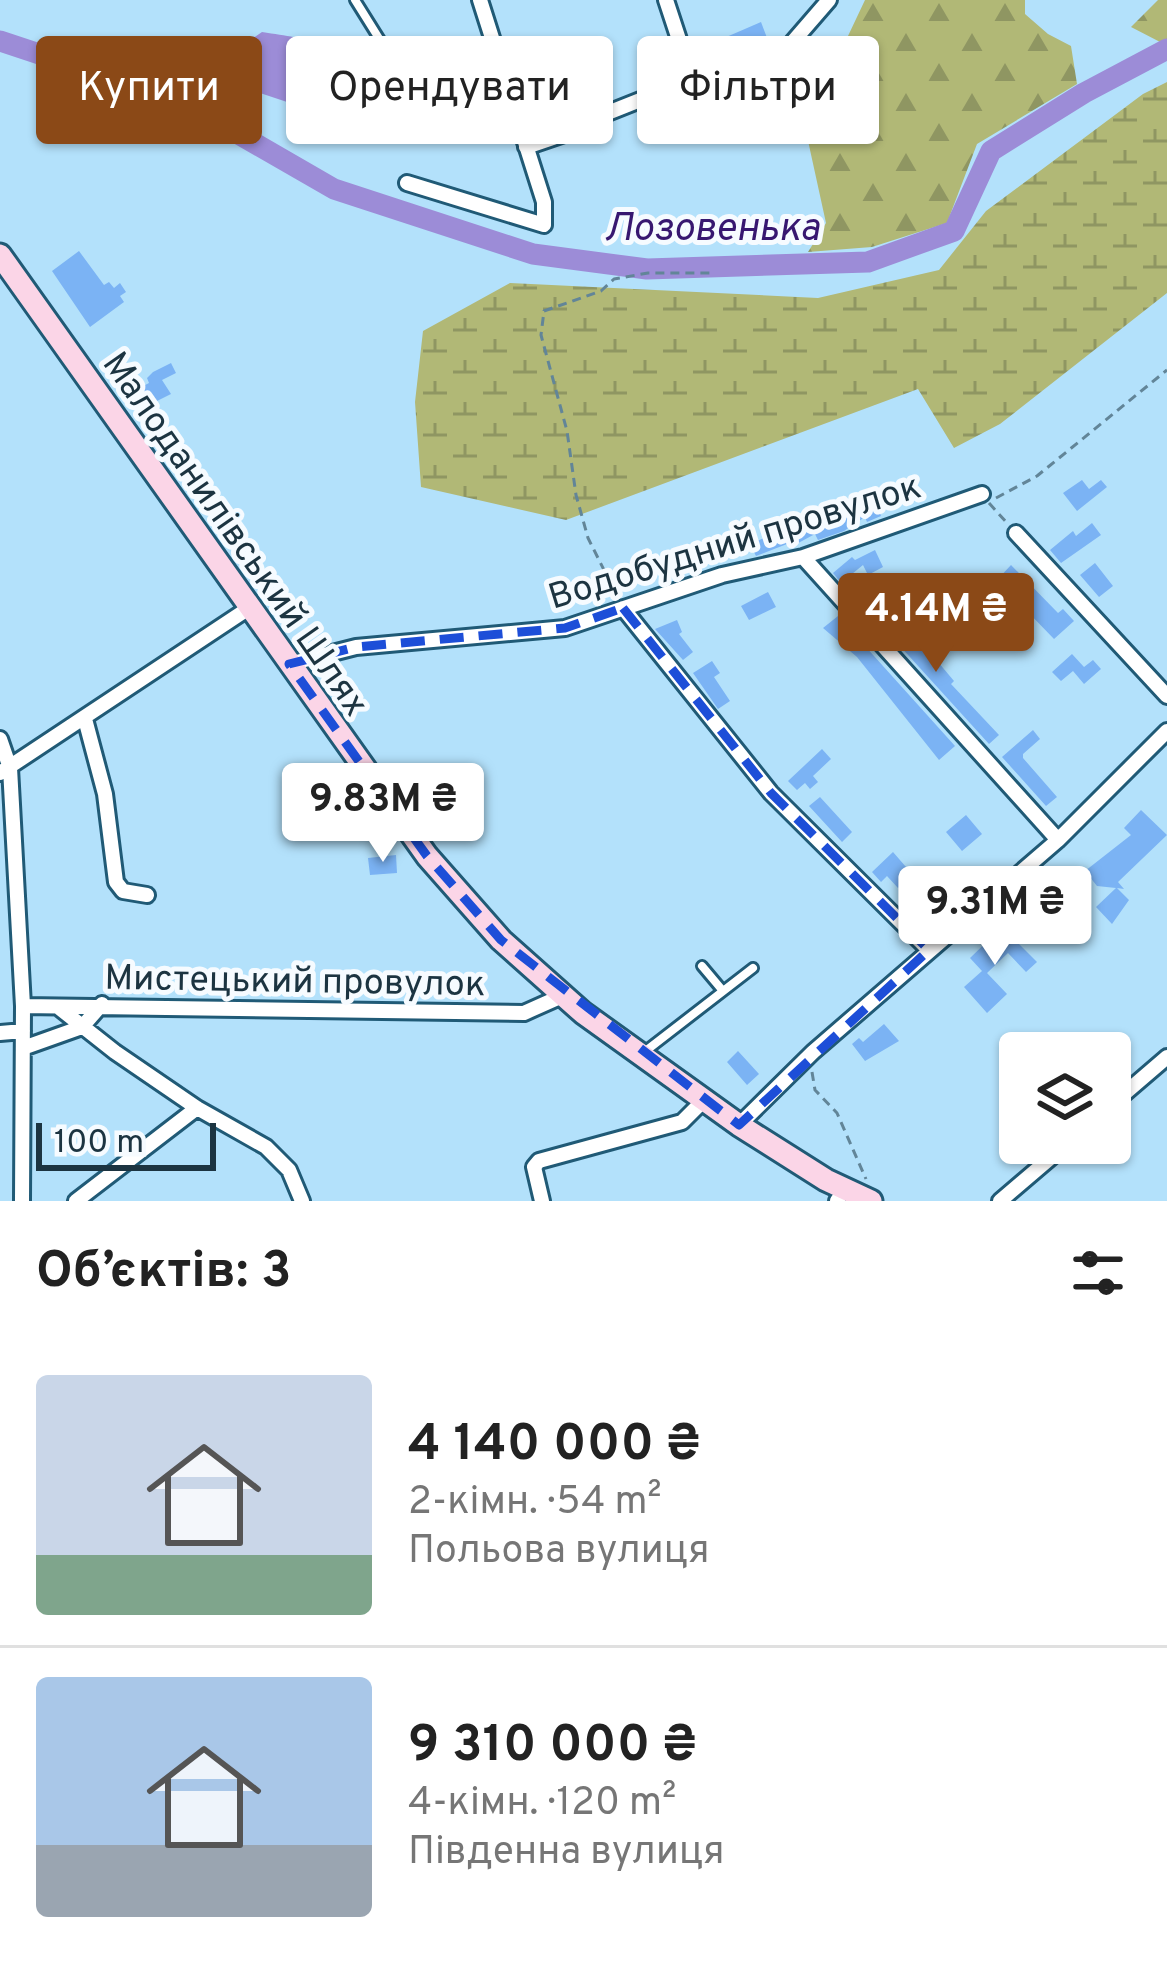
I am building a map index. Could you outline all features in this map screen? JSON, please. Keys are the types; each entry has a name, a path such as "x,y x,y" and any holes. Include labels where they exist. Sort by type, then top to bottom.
{"main road":[{"name":"Малоданилівський Шлях","path":"0,255 427,856 501,940 562,996 703,1101 837,1195 870,1201"}],"street":[{"path":"407,182 544,225 544,202 480,0"},
{"path":"665,0 677,36"},
{"path":"798,36 829,0"},
{"path":"526,146 576,130 637,101"},
{"name":"Водобудний провулок","path":"289,664 356,647 565,628 722,575 803,556 985,498"},
{"path":"1016,533 1167,696"},
{"path":"803,556 1058,840"},
{"path":"5,770 249,608"},
{"path":"623,608 771,793 929,950"},
{"path":"85,719 105,794 116,882 123,891 147,895"},
{"path":"739,1125 813,1052 1058,840 1167,731"},
{"path":"0,739 23,1006 22,1201"},
{"name":"Мистецький провулок","path":"23,1006 524,1012 562,996"},
{"path":"0,1033 23,1040 82,1027 102,1004"},
{"path":"58,1007 197,1108 266,1147 289,1170 302,1201"},
{"path":"1131,1088 1167,1058"},
{"path":"542,1201 534,1168 539,1161 682,1121 703,1101"},
{"path":"76,1201 197,1108"},
{"path":"1000,1201 1043,1164"}],"lane":[{"path":"355,0 378,36"},
{"path":"702,966 723,991"},
{"path":"642,1054 753,968"}],"path":[{"path":"623,608 589,538 576,495 567,431 541,335 544,310 602,291 614,279 648,273 712,273"},
{"path":"1016,533 985,498 1037,476 1167,370"},
{"path":"813,1052 815,1090 837,1113 868,1182 870,1201"}],"highlighted area":[{"path":"623,608 771,793 929,950 739,1125 501,940 427,856 289,664 356,647 565,628"}],"green space":[{"path":"865,0 1025,0 1025,14 1071,46 1077,84 977,144 947,223 872,247 808,252 826,223 809,144 879,144 879,36 848,36"},
{"path":"1158,0 1167,0 1167,41 1162,43 1131,27"},
{"path":"1167,82 1167,293 1000,424 954,448 918,389 566,520 421,487 415,402 423,331 510,283 818,298 939,270 986,211 1143,94"}],"shaded area":[{"path":"262,32 286,36 286,102 262,94 262,36 256,36"}],"building":[{"path":"761,22 766,36 729,36"},
{"path":"79,251 104,285 109,282 114,288 120,283 126,292 120,296 124,302 90,327 52,271"},
{"path":"171,363 176,373 162,380 171,394 155,402 151,396 130,406 124,396 149,383 153,372"},
{"path":"1082,480 1089,489 1101,480 1107,487 1077,511 1063,493"},
{"path":"874,499 881,516 867,522 865,517 844,531 818,540 815,534 789,548 787,544 756,556 750,544 795,525 799,532 845,507"},
{"path":"1092,523 1101,535 1061,563 1050,550"},
{"path":"875,550 883,567 868,575 863,565 841,583 833,573 852,557 855,560"},
{"path":"1095,563 1113,586 1099,597 1080,575"},
{"path":"1011,565 1058,613 1063,609 1074,621 1054,639 997,580"},
{"path":"768,592 776,607 749,620 741,606"},
{"path":"893,612 924,650 929,646 954,681 951,684 999,735 989,744 879,623"},
{"path":"838,616 955,746 939,760 857,657 823,628"},
{"path":"677,620 679,634 693,652 683,660 655,629"},
{"path":"1072,654 1084,667 1093,660 1101,669 1084,684 1073,671 1061,681 1052,672"},
{"path":"712,661 720,673 714,677 730,701 718,709 693,673"},
{"path":"1033,730 1040,739 1023,758 1057,797 1046,806 1002,757"},
{"path":"822,749 831,759 813,776 818,782 810,789 805,783 797,790 788,781"},
{"path":"820,797 852,832 842,842 809,806"},
{"path":"1141,810 1167,835 1118,882 1124,889 1117,888 1129,900 1112,924 1096,907 1116,888 1097,886 1085,871 1131,835 1124,828"},
{"path":"966,815 982,834 962,851 946,832"},
{"path":"893,852 913,875 898,888 887,876 881,882 872,872"},
{"path":"396,855 397,873 370,875 368,858"},
{"path":"1051,902 1073,927 1059,939 1038,913"},
{"path":"1002,927 1037,962 1026,972 1008,953 987,973 1007,994 987,1013 964,987 982,971 970,958"},
{"path":"884,1024 899,1041 865,1061 852,1044 859,1038 863,1042"},
{"path":"738,1051 759,1074 747,1085 727,1062"}],"waterway":[{"name":"Лозовенька","path":"0,41 181,101 334,189 533,254 647,269 868,262 954,231 991,151 1167,49"}]}
